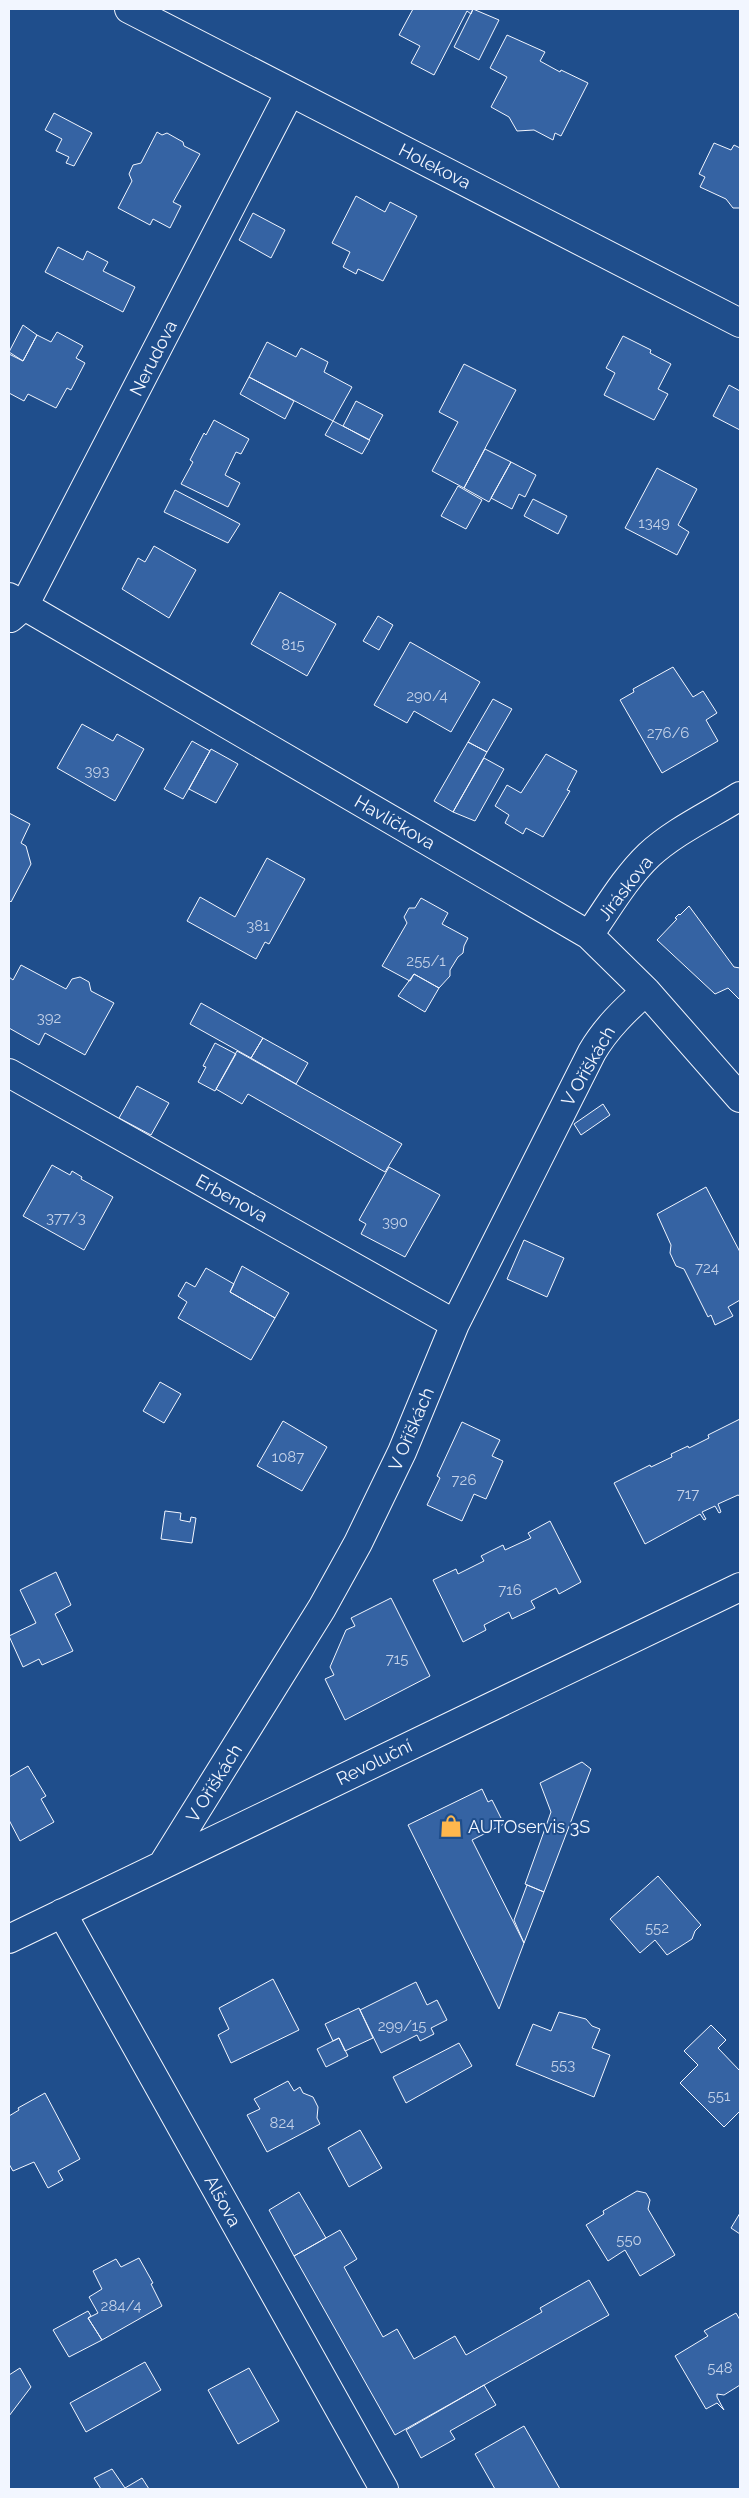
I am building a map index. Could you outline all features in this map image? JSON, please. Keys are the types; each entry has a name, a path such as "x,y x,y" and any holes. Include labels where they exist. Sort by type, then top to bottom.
{"street":[{"name":"Holekova","path":"130,9 740,323"},
{"name":"Nerudova","path":"14,608 290,92"},
{"name":"Havlíčkova","path":"14,608 589,935 646,991 740,1098"},
{"name":"Jiráskova","path":"589,935 630,877 650,855 671,838 740,796"},
{"name":"V Oříškách","path":"163,1864 322,1608 358,1543 402,1452 455,1324 592,1052 606,1030 646,991"},
{"name":"Erbenova","path":"9,1073 455,1324"},
{"name":"Revoluční","path":"9,1939 740,1587"},
{"name":"Alšova","path":"62,1913 384,2489"}],"building":[{"path":"413,9 473,9 471,14 467,11 434,75 411,63 420,46 399,35"},
{"path":"473,9 499,20 479,60 454,47"},
{"path":"507,35 545,52 540,61 560,72 561,70 588,83 561,136 555,133 553,140 534,130 517,131 509,117 491,107 507,77 490,68"},
{"path":"54,113 92,133 74,166 66,163 69,157 56,151 62,139 45,130"},
{"path":"157,132 162,135 167,133 183,142 184,146 200,154 173,202 181,206 170,228 153,219 150,225 118,208 132,181 129,174 133,165 141,163"},
{"path":"714,143 731,150 734,145 740,148 740,208 733,208 726,199 700,187 705,177 699,174"},
{"path":"356,196 385,212 390,202 417,216 383,281 358,269 356,274 343,267 350,252 332,243"},
{"path":"253,213 285,230 271,258 239,240"},
{"path":"58,247 83,260 87,251 108,262 103,271 135,287 123,312 45,272"},
{"path":"23,325 37,335 23,361 9,352"},
{"path":"57,332 83,346 76,358 85,363 71,390 67,388 56,408 28,394 24,401 9,393 9,354 23,361 37,335 51,342"},
{"path":"623,336 651,350 650,353 671,364 658,389 668,394 654,420 604,395 615,373 606,368"},
{"path":"267,342 296,357 301,348 328,362 324,372 352,387 333,421 249,377"},
{"path":"464,364 516,390 464,488 432,471 458,422 439,412"},
{"path":"249,377 294,401 285,419 240,394"},
{"path":"729,385 740,391 740,430 713,416"},
{"path":"356,401 383,415 369,440 343,426"},
{"path":"214,420 249,439 241,454 236,452 225,475 240,483 228,507 181,484 193,462 190,460 204,433 206,435"},
{"path":"333,421 370,440 362,454 325,435"},
{"path":"485,449 511,462 489,502 464,488"},
{"path":"511,462 536,475 525,497 519,494 512,509 491,498"},
{"path":"657,468 697,489 678,525 689,532 677,555 625,528"},
{"path":"458,486 482,500 466,529 441,516"},
{"path":"175,490 240,524 228,543 164,512"},
{"path":"533,499 567,516 558,534 524,516"},
{"path":"154,546 196,570 169,618 122,589 138,558 145,562"},
{"path":"280,592 336,624 307,676 251,644"},
{"path":"378,616 393,625 379,650 363,641"},
{"path":"410,642 480,682 451,732 414,711 407,723 374,705"},
{"path":"673,667 693,697 703,691 717,713 706,720 718,741 662,773 620,700 634,692 633,689"},
{"path":"493,699 512,709 487,752 468,742"},
{"path":"82,724 113,741 117,734 144,749 115,801 57,768"},
{"path":"192,741 210,751 183,799 164,789"},
{"path":"468,742 487,752 453,812 434,801"},
{"path":"211,749 238,764 216,803 189,789"},
{"path":"546,754 577,771 567,790 570,791 543,837 526,828 523,834 505,823 509,815 495,806 507,785 521,793"},
{"path":"484,758 504,769 475,821 453,812"},
{"path":"9,813 30,824 21,843 26,846 31,864 11,902 9,900"},
{"path":"267,858 305,879 269,944 265,942 256,959 187,921 200,897 235,917"},
{"path":"421,898 448,913 442,924 468,938 463,953 458,957 450,970 450,976 439,988 414,974 410,981 382,966 407,923 404,917 409,908 415,908"},
{"path":"689,906 734,967 740,968 740,1000 728,988 715,994 657,940 677,919 675,918"},
{"path":"21,965 66,989 72,979 80,977 89,982 91,991 114,1003 85,1055 45,1033 39,1045 9,1028 9,977 13,980"},
{"path":"414,974 439,988 425,1012 398,996"},
{"path":"201,1003 263,1038 251,1058 190,1024"},
{"path":"263,1038 308,1063 296,1084 251,1058"},
{"path":"215,1043 236,1054 215,1091 198,1082 206,1067 203,1066"},
{"path":"237,1051 402,1144 385,1172 248,1094 242,1104 216,1089"},
{"path":"137,1086 169,1103 151,1135 119,1118"},
{"path":"603,1104 610,1115 581,1135 574,1124"},
{"path":"52,1165 70,1175 72,1171 82,1177 81,1179 113,1197 84,1250 23,1216"},
{"path":"389,1167 440,1195 405,1257 361,1234 366,1224 359,1220"},
{"path":"706,1187 740,1252 740,1300 728,1307 733,1316 715,1325 711,1315 708,1317 684,1269 676,1266 670,1253 671,1245 657,1214"},
{"path":"524,1240 564,1258 547,1297 507,1279"},
{"path":"242,1266 289,1293 275,1318 230,1292"},
{"path":"206,1268 234,1284 230,1292 275,1318 251,1360 178,1318 187,1302 178,1296 186,1282 195,1287"},
{"path":"160,1382 181,1394 164,1423 143,1411"},
{"path":"740,1419 740,1496 738,1495 718,1504 721,1512 719,1513 715,1506 702,1512 706,1519 704,1520 700,1514 645,1544 614,1483 650,1465 651,1467 672,1457 671,1454 709,1438 708,1435"},
{"path":"283,1421 327,1447 302,1491 257,1466"},
{"path":"462,1422 500,1440 492,1456 503,1461 486,1499 474,1494 462,1521 427,1505 440,1478 437,1476"},
{"path":"165,1511 181,1513 180,1520 190,1522 191,1517 196,1518 192,1543 161,1539"},
{"path":"550,1521 581,1582 559,1594 556,1588 531,1601 535,1608 512,1619 509,1612 484,1625 486,1630 463,1642 433,1580 456,1569 458,1574 484,1561 481,1556 503,1545 505,1550 531,1538 528,1533"},
{"path":"56,1572 71,1605 55,1614 73,1651 42,1665 39,1659 23,1667 9,1636 36,1623 20,1590"},
{"path":"391,1598 430,1676 345,1720 325,1679 334,1675 330,1667 346,1630 355,1626 351,1618"},
{"path":"582,1762 591,1769 544,1892 525,1884 551,1812 540,1783"},
{"path":"28,1766 46,1796 41,1799 54,1822 20,1841 9,1820 9,1777"},
{"path":"482,1789 488,1802 492,1800 504,1824 472,1840 524,1943 499,2009 408,1825"},
{"path":"658,1876 701,1925 695,1931 692,1939 667,1955 655,1940 640,1953 610,1919"},
{"path":"527,1885 544,1892 524,1943 514,1920"},
{"path":"273,1979 299,2030 231,2063 218,2035 229,2029 219,2008"},
{"path":"416,1982 427,2005 437,2000 447,2020 431,2028 434,2034 420,2041 417,2035 381,2053 360,2010"},
{"path":"359,2008 373,2038 345,2051 339,2038 333,2041 325,2024"},
{"path":"559,2012 586,2019 592,2026 600,2029 592,2048 610,2055 594,2097 516,2065 533,2024 551,2031"},
{"path":"711,2025 726,2040 718,2048 740,2071 740,2111 724,2127 680,2083 698,2065 684,2051"},
{"path":"339,2038 348,2056 326,2067 317,2049"},
{"path":"459,2043 472,2066 406,2103 393,2077"},
{"path":"288,2081 294,2091 300,2087 303,2093 313,2097 318,2107 317,2118 320,2124 267,2152 247,2115 260,2109 254,2099"},
{"path":"45,2093 80,2159 58,2171 63,2180 48,2188 34,2162 13,2171 9,2164 9,2116 19,2110 18,2108"},
{"path":"360,2130 382,2168 349,2187 328,2148"},
{"path":"637,2191 646,2193 650,2200 648,2209 675,2255 640,2276 625,2250 608,2261 586,2225 604,2214 603,2211"},
{"path":"299,2192 326,2238 294,2256 269,2210"},
{"path":"740,2213 740,2234 731,2228"},
{"path":"340,2230 357,2259 344,2267 383,2337 397,2329 414,2359 455,2336 466,2355 542,2312 540,2308 589,2280 609,2315 395,2435 294,2256"},
{"path":"139,2258 153,2283 151,2284 162,2306 102,2340 88,2318 98,2313 89,2297 102,2289 93,2271 116,2259 121,2267"},
{"path":"88,2311 91,2316 88,2318 102,2340 69,2357 53,2330"},
{"path":"736,2313 740,2320 740,2385 724,2395 717,2394 724,2410 717,2403 706,2409 675,2356 708,2336 704,2331"},
{"path":"145,2362 161,2390 86,2432 70,2403"},
{"path":"20,2368 31,2387 9,2416 9,2375"},
{"path":"249,2368 279,2421 238,2444 208,2390"},
{"path":"484,2385 496,2405 450,2431 455,2439 421,2458 406,2430"},
{"path":"524,2426 560,2489 495,2489 475,2454"},
{"path":"112,2469 125,2488 142,2478 149,2489 101,2489 94,2478"}],"place":[{"name":"AUTOservis 3S","path":"451,1826"}]}
